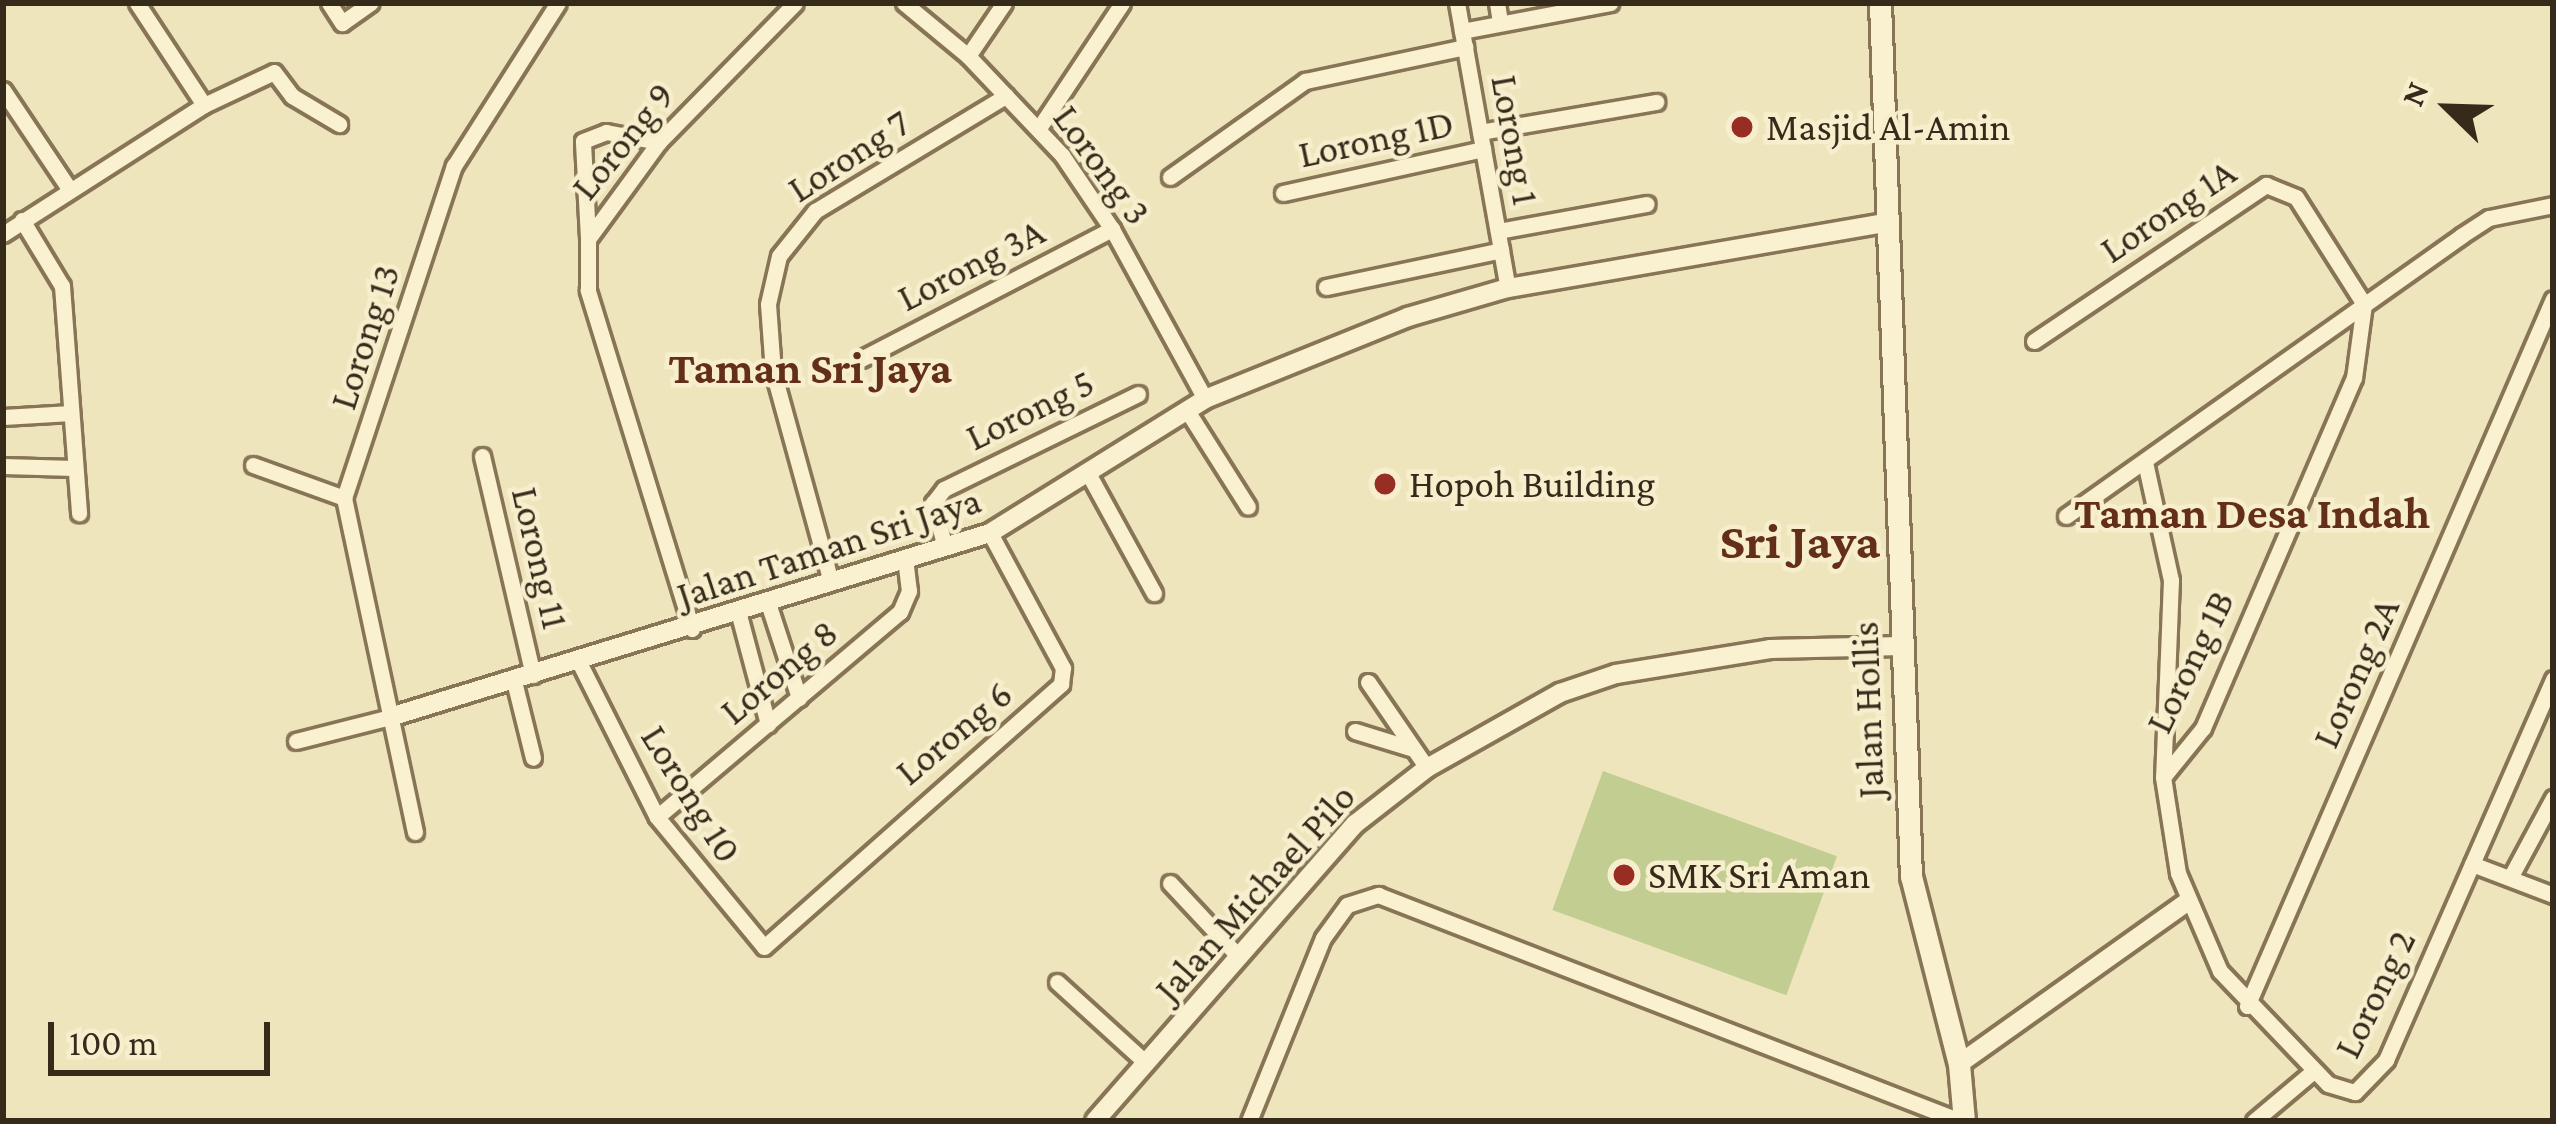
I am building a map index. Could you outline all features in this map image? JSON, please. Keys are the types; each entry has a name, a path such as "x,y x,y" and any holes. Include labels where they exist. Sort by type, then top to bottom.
{"main road":[{"name":"Jalan Hollis","path":"1880,3 1911,876 1959,1064 1962,1121"}],"street":[{"path":"137,3 205,105"},
{"path":"329,3 342,23 370,3"},
{"name":"Lorong 13","path":"344,498 454,166 559,3"},
{"name":"Lorong 9","path":"692,628 588,290 588,239 659,142 795,3"},
{"name":"Lorong 3","path":"904,3 968,56 1039,128 1112,229 1196,406"},
{"path":"968,56 1004,3"},
{"path":"1039,128 1122,3"},
{"name":"Lorong 1","path":"1457,3 1508,288"},
{"path":"1496,3 1500,23"},
{"path":"1170,177 1305,81 1463,39 1500,23 1604,4"},
{"path":"3,234 68,187 205,105 274,71 292,96 339,124"},
{"path":"3,90 68,187"},
{"name":"Lorong 7","path":"831,582 773,372 768,304 779,256 815,211 1006,96"},
{"name":"Lorong 1D","path":"1283,193 1656,101"},
{"path":"588,239 583,141 606,132 659,142"},
{"name":"Lorong 1A","path":"2034,341 2266,185 2296,197 2364,304"},
{"path":"1498,231 1647,204"},
{"path":"2066,516 2488,218 2553,205"},
{"path":"22,220 62,286 79,513"},
{"name":"Jalan Taman Sri Jaya","path":"390,717 580,664 990,533 1196,406 1347,339 1508,288 1886,223"},
{"name":"Lorong 3A","path":"861,359 1112,229"},
{"path":"1326,287 1502,250"},
{"name":"Lorong 2A","path":"2247,1006 2553,299"},
{"name":"Lorong 1B","path":"2163,777 2203,728 2345,397 2365,340 2364,304"},
{"name":"Lorong 5","path":"945,547 933,503 944,489 1138,394"},
{"path":"1196,406 1248,507"},
{"path":"3,417 71,412"},
{"name":"Lorong 11","path":"482,456 524,678 532,758"},
{"path":"1959,1064 2188,901 2166,821 2163,777 2171,580 2145,462"},
{"path":"254,465 344,498 415,832"},
{"path":"3,466 74,468"},
{"path":"1088,475 1154,593"},
{"name":"Lorong 6","path":"764,947 1061,684 1056,654 990,533"},
{"name":"Lorong 8","path":"657,817 900,612 909,591 905,560"},
{"path":"769,606 799,698"},
{"path":"739,615 768,724"},
{"name":"Jalan Michael Pilo","path":"1095,1121 1355,824 1426,768 1560,693 1616,674 1771,650 1902,646"},
{"name":"Lorong 10","path":"580,664 657,817 764,947"},
{"name":"Lorong 2","path":"2188,901 2214,961 2247,1006 2311,1073 2344,1090 2368,1086 2553,679"},
{"path":"1368,682 1426,768"},
{"path":"296,741 390,717"},
{"path":"1355,731 1413,750"},
{"path":"2510,878 2553,798"},
{"path":"2472,864 2553,895"},
{"path":"1170,883 1238,956"},
{"path":"1249,1121 1323,938 1347,905 1378,895 1962,1121"},
{"path":"1057,982 1146,1063"},
{"path":"2254,1121 2275,1115 2311,1073"}],"green space":[{"path":"1603,771 1837,856 1786,995 1552,910"}],"place":[{"name":"Masjid Al-Amin","path":"1742,127"},
{"name":"Hopoh Building","path":"1385,484"},
{"name":"SMK Sri Aman","path":"1624,875"}],"district":[{"name":"Taman Sri Jaya","path":"810,369"},
{"name":"Taman Desa Indah","path":"2252,514"},
{"name":"Sri Jaya","path":"1800,541"}]}
